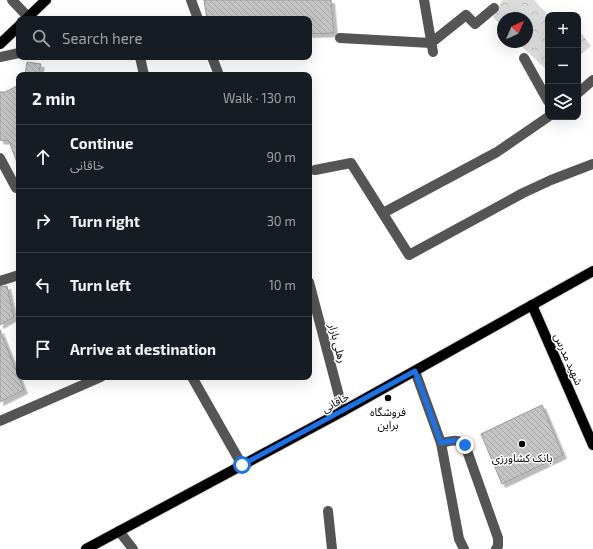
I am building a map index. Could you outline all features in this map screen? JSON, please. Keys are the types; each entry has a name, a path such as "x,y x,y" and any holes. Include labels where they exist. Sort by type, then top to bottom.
{"main road":[{"path":"29,16 46,0"},
{"path":"0,44 16,29"},
{"name":"خاقانی","path":"86,549 343,411 593,271"},
{"name":"شهید مدرس","path":"532,305 593,445"}],"street":[{"path":"12,0 25,16"},
{"path":"190,0 197,16"},
{"path":"424,0 432,47"},
{"path":"340,38 432,47 466,15 475,24 494,8"},
{"path":"0,57 16,54"},
{"path":"524,58 545,96"},
{"path":"141,60 143,72"},
{"path":"213,60 218,72"},
{"path":"581,90 593,80"},
{"path":"383,213 497,152 545,119"},
{"path":"0,158 16,188"},
{"path":"315,170 351,163 409,256 524,193 551,180 593,164"},
{"path":"0,281 16,276"},
{"name":"رهلی بازار","path":"312,293 343,411"},
{"path":"415,371 441,443 459,539 464,549"},
{"path":"0,421 94,380"},
{"path":"194,380 242,465"},
{"path":"441,443 457,440 461,441 465,445 498,538 498,546 496,549"},
{"path":"328,511 332,549"},
{"path":"120,531 133,549"}],"green space":[{"path":"502,0 534,0 545,12 545,68 523,48 533,48 533,12 497,12 497,21 493,17"},
{"path":"581,33 591,46 581,54"}],"building":[{"path":"204,0 331,0 334,33 312,34 312,16 207,16"},
{"path":"27,62 41,64 39,72 25,72"},
{"path":"16,86 16,160 9,141 0,140 0,92 5,92"},
{"path":"7,286 14,317 0,325 0,287"},
{"path":"0,330 16,370 16,380 20,380 24,390 0,402"},
{"name":"بانک کشاورزی","path":"542,405 563,455 502,484 481,434"}],"place":[{"name":"فروشگاه براین","path":"388,398"},
{"name":"بانک کشاورزی","path":"522,444"}],"route":[{"path":"242,465 415,371 441,443 457,440 461,441 465,445"}]}
